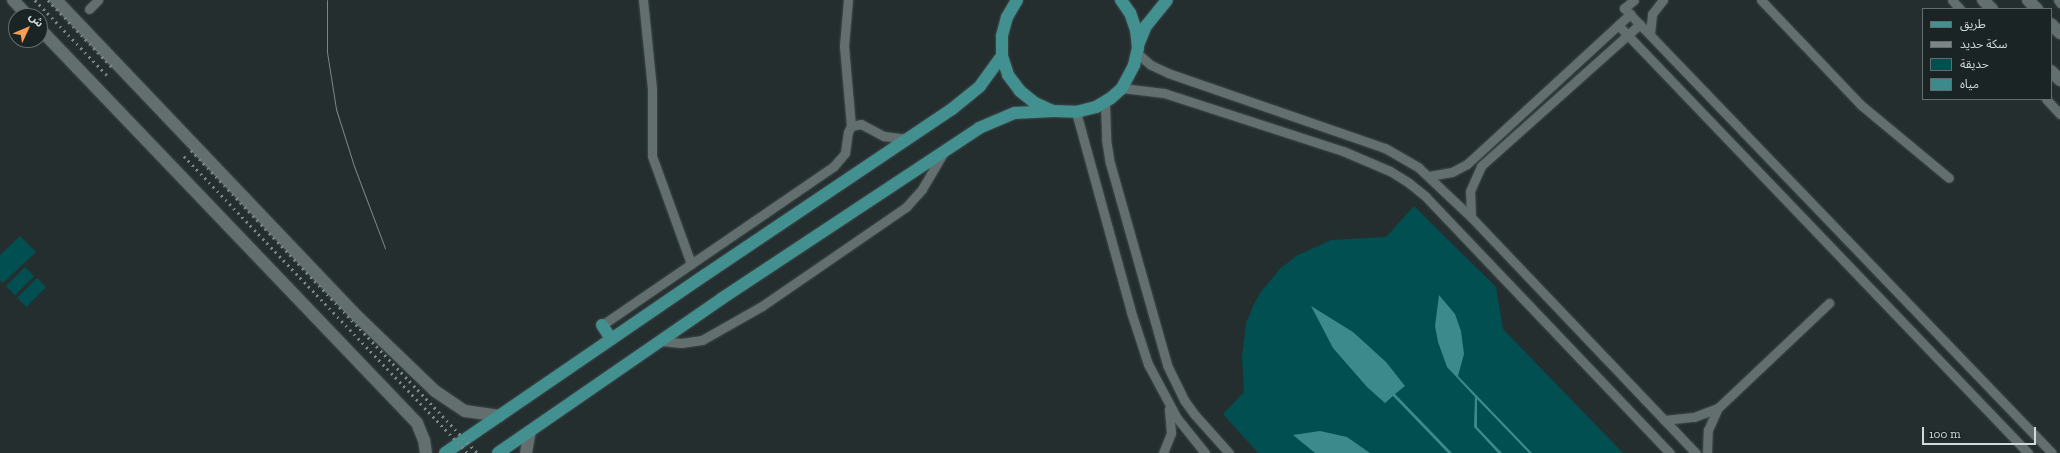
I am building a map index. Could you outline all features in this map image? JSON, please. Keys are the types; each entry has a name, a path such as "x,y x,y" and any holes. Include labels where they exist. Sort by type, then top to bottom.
{"main road":[{"path":"1017,0 1007,17 1002,36 1002,56 1008,74 1020,91 1035,103 1053,111"},
{"path":"1121,0 1130,13 1136,30 1138,50"},
{"path":"498,453 660,341 946,150 998,119 1034,110 1076,112 1105,103 1122,88 1130,77 1146,26 1167,0"},
{"path":"445,453 967,98 980,86 1002,56"},
{"path":"602,325 611,339"}],"street":[{"path":"13,0 20,8"},
{"path":"56,0 356,315 435,391 465,411 500,416"},
{"path":"89,9 98,0"},
{"path":"644,0 652,89 652,156 691,264"},
{"path":"602,325 837,164 845,153 848,132 851,126 844,46 848,0"},
{"path":"1430,176 1452,172 1471,161 1618,24 1634,0"},
{"path":"1650,34 1652,14 1663,0"},
{"path":"1762,0 1861,105 1948,178"},
{"path":"1952,0 1959,8"},
{"path":"1983,0 1991,8"},
{"path":"2028,0 2036,8"},
{"path":"1627,11 2052,453"},
{"path":"1618,24 2028,453"},
{"path":"1471,218 1470,191 1480,166 1640,24"},
{"path":"2052,25 2060,33"},
{"path":"48,36 417,423 424,440 426,453"},
{"path":"1138,50 1151,65 1168,73 1385,148 1430,176 1696,453"},
{"path":"2052,72 2060,80"},
{"path":"1122,88 1164,93 1343,151 1390,171 1409,183 1431,203 1670,453"},
{"path":"2047,100 2060,114"},
{"path":"1105,103 1106,139 1110,163 1167,365 1179,390 1195,415 1229,453"},
{"path":"1076,112 1131,312 1148,364 1166,400 1205,453"},
{"path":"851,126 861,124 884,136 908,139"},
{"path":"660,341 682,343 702,340 762,306 906,206 922,189 946,150"},
{"path":"1707,453 1708,430 1718,408 1829,304"},
{"path":"1163,453 1168,442 1172,425 1166,400"},
{"path":"1664,420 1694,417 1718,408"},
{"path":"526,453 530,432"}],"green space":[{"path":"1414,206 1496,287 1503,329 1623,453 1258,453 1223,414 1244,392 1242,357 1246,324 1252,308 1260,293 1280,269 1296,256 1331,240 1386,237"},
{"path":"20,236 36,252 3,283 0,280 0,255"},
{"path":"25,267 34,276 15,295 6,286"},
{"path":"37,278 46,287 26,307 17,298"}],"water":[{"path":"1439,295 1455,314 1461,331 1464,354 1458,376 1532,453 1529,453 1477,399 1477,427 1502,453 1498,453 1474,427 1475,397 1447,367 1438,342 1435,326"},
{"path":"1311,306 1353,332 1386,362 1405,386 1395,394 1452,453 1448,453 1393,396 1385,403 1367,387 1333,348"},
{"path":"1320,431 1347,437 1370,453 1315,453 1293,435"}],"tram line":[{"path":"327,0 327,52 336,109 354,166 385,248"}],"railway":[{"path":"35,0 107,75"},
{"path":"48,0 113,68"},
{"path":"191,150 478,453"},
{"path":"184,156 468,453"}]}
